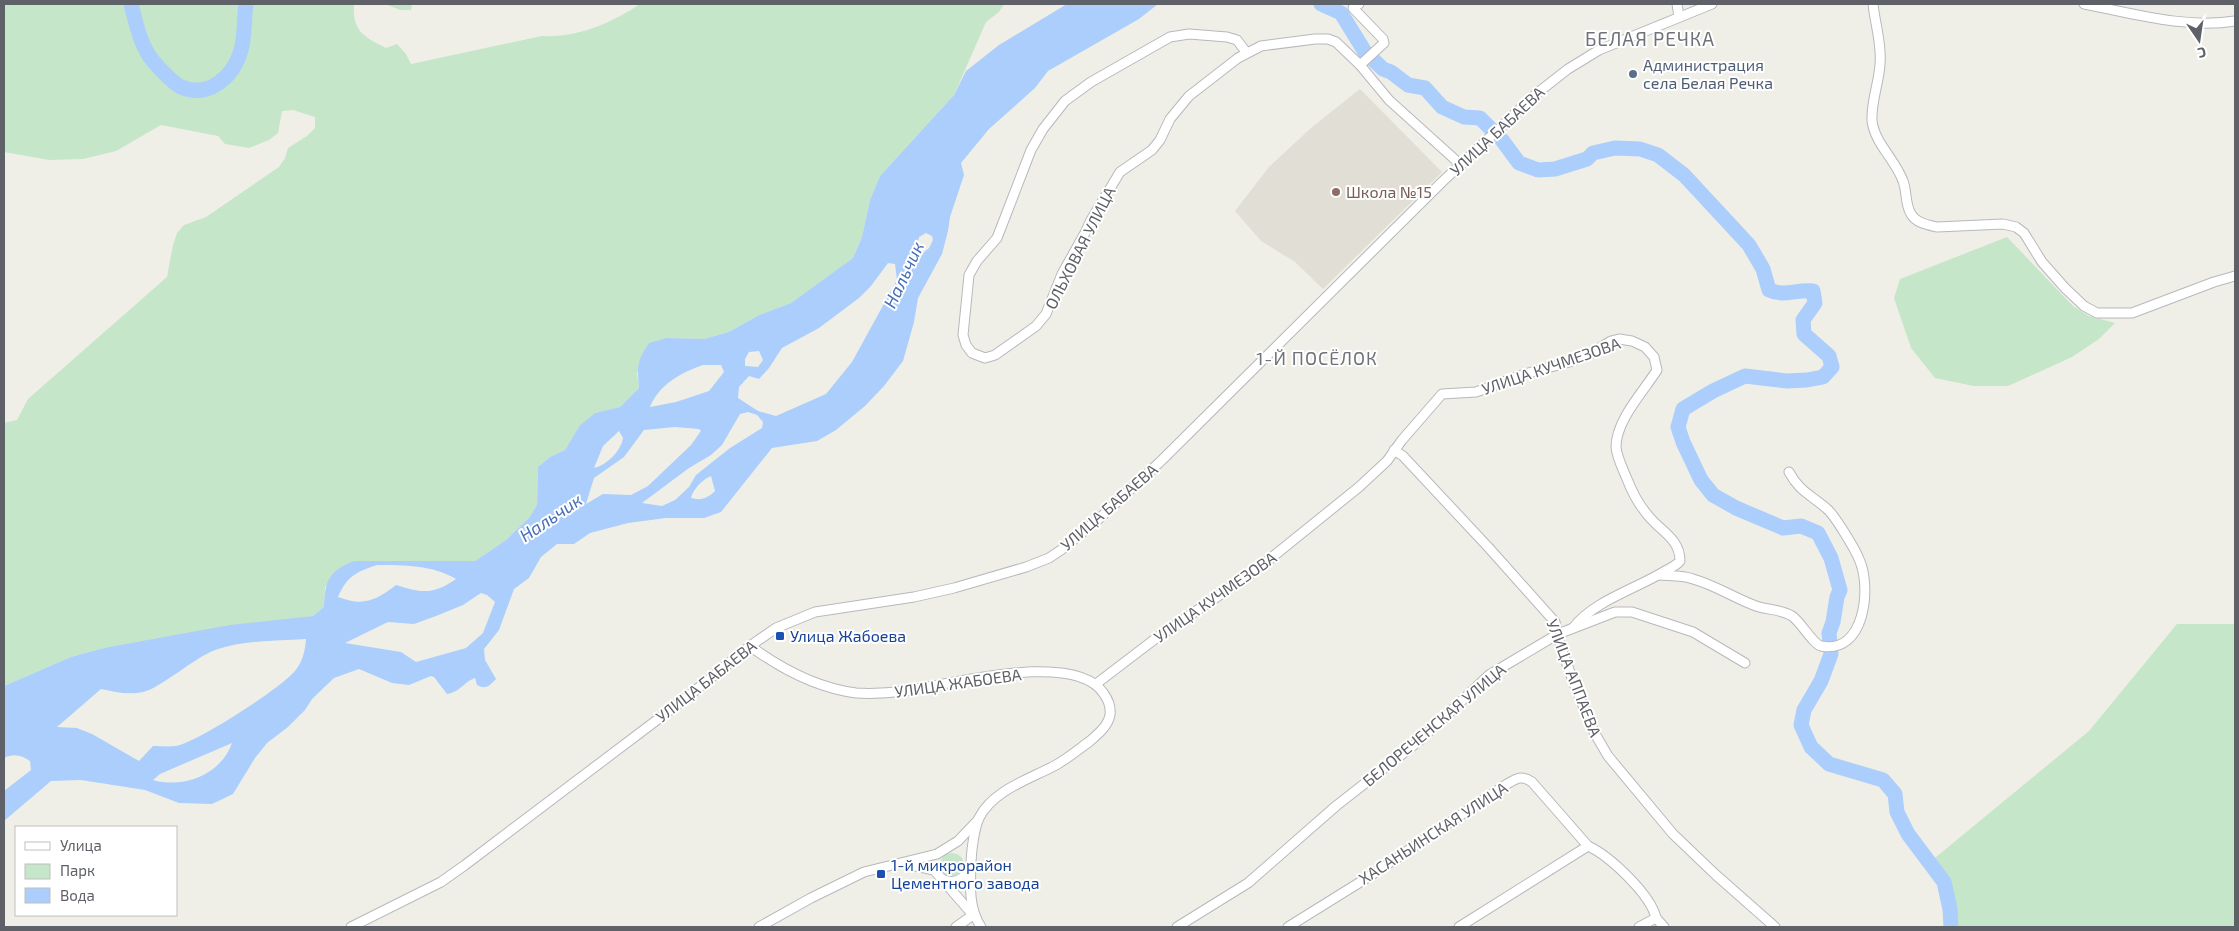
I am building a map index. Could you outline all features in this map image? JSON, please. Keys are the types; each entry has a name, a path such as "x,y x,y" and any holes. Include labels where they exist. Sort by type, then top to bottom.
{"street":[{"path":"1678,4 1679,17"},
{"name":"УЛИЦА БАБАЕВА","path":"351,927 441,882 776,628 815,612 914,597 954,588 1026,567 1055,554 1102,517 1191,432 1511,116 1586,57 1617,41 1712,4"},
{"path":"1873,4 1880,55 1873,105 1873,126 1877,138 1890,156 1903,180 1908,207 1913,217 1928,225 1937,226 2002,224 2016,227 2024,233 2038,258 2065,288 2084,306 2097,314 2132,313 2235,276"},
{"path":"2084,4 2182,22 2216,23 2235,21"},
{"path":"1356,6 1383,39 1384,43 1362,63"},
{"name":"ОЛЬХОВАЯ УЛИЦА","path":"1246,52 1237,40 1226,36 1189,34 1170,37 1091,82 1065,101 1043,129 1031,150 997,238 977,261 969,275 963,335 966,345 972,353 985,358 995,355 1026,334 1042,319 1091,220 1120,172 1152,150 1160,140 1170,119 1189,96 1246,52 1260,46 1328,39 1336,42 1362,63 1389,100 1461,164"},
{"name":"УЛИЦА КУЧМЕЗОВА","path":"1096,684 1156,639 1255,571 1359,487 1387,460 1442,394 1476,392 1525,374 1573,361 1590,354 1611,341 1625,339 1645,347 1654,357 1657,370 1630,409 1621,428 1616,447 1636,499 1648,516 1672,539 1680,553 1679,563 1607,601 1579,620 1574,628"},
{"name":"УЛИЦА АППАЕВА","path":"1394,450 1403,456 1464,521 1555,622 1561,648 1587,715 1599,743 1608,756 1674,834 1716,875 1775,927"},
{"path":"1658,575 1692,578 1756,606 1785,612 1803,626 1816,644 1820,646 1835,645 1851,636 1859,625 1865,600 1866,583 1863,569 1856,552 1828,509 1796,485 1789,472"},
{"name":"БЕЛОРЕЧЕНСКАЯ УЛИЦА","path":"1177,927 1248,883 1336,806 1419,741 1489,676 1558,634 1615,612 1632,612 1692,632 1745,664"},
{"name":"УЛИЦА ЖАБОЕВА","path":"750,646 786,670 836,689 855,692 893,692 980,676 1014,673 1063,674 1081,677 1096,684"},
{"path":"934,870 941,851 958,841 999,796 1064,759 1097,735 1106,725 1111,707 1105,694 1096,684"},
{"name":"ХАСАНЬИНСКАЯ УЛИЦА","path":"1288,927 1370,876 1507,784 1520,778 1525,778 1532,782 1588,846"},
{"path":"941,879 948,882 958,881 966,875 978,819"},
{"path":"1460,927 1588,846 1599,851 1617,865 1652,907 1656,918 1664,927"},
{"path":"759,927 811,898 864,872 959,847 970,862 973,915"},
{"path":"898,863 934,870 982,927"},
{"path":"956,927 973,915"},
{"path":"1639,927 1656,918"}],"shaded area":[{"name":"Школа №15","path":"1360,89 1442,172 1323,289 1295,262 1261,241 1235,211 1269,167 1312,127"}],"green space":[{"path":"4,4 354,4 355,21 361,32 386,48 397,44 406,54 411,64 542,36 568,35 581,32 606,23 640,4 1004,4 999,12 986,22 954,95 880,176 870,200 862,237 853,258 791,303 759,315 729,332 704,339 667,338 637,373 639,388 620,407 595,413 580,425 565,450 550,457 538,467 537,505 529,518 506,540 475,561 354,561 325,587 324,607 313,616 104,648 71,657 4,686 4,423 17,420 28,399 167,277 173,245 177,233 184,225 206,217 279,167 285,158 288,148 307,136 315,128 315,117 293,110 282,111 278,133 269,140 249,148 225,144 218,136 161,125 116,151 83,159 49,160 4,152"},
{"path":"385,4 412,4 411,10 400,10"},
{"path":"2007,237 2073,306 2089,316 2115,323 2099,339 2072,357 2008,386 1974,386 1935,378 1911,348 1894,298 1900,279"},
{"path":"2177,624 2235,624 2235,927 1951,927 1950,908 1944,885 1930,862 2089,731"},
{"path":"952,853 961,856 964,865 961,874 952,877 943,874 940,865 943,856"}],"water":[{"name":"Нальчик","path":"1067,4 1158,4 1139,19 1048,71 1035,88 989,129 961,163 964,175 950,217 942,254 918,298 914,322 903,361 884,386 865,406 836,430 817,441 772,448 721,512 704,518 666,518 628,523 590,533 574,544 557,544 541,557 529,578 514,589 499,630 484,649 485,660 496,679 487,686 477,685 475,678 456,691 447,694 434,677 431,676 409,685 392,683 359,669 334,678 312,699 305,710 288,727 267,743 255,758 233,794 212,804 179,803 145,790 81,780 51,781 4,821 4,791 31,770 30,761 24,757 14,755 4,758 4,686 71,657 104,648 230,625 313,616 324,607 327,583 330,578 339,569 354,561 475,561 506,540 529,518 537,505 538,467 550,457 565,450 580,425 595,413 620,407 639,388 639,364 649,343 667,338 704,339 729,332 759,315 791,303 853,258 862,237 870,200 880,176 954,95 966,71 999,45","holes":["926,233 932,236 933,240 929,248 923,253 917,249 919,237","888,263 895,264 897,280 852,362 826,394 776,416 758,411 738,398 739,387 749,376 759,379 782,348 819,328 859,298 871,286","759,351 763,360 758,367 745,366 745,359 749,352","703,365 721,365 724,372 709,391 676,402 650,407 665,386 686,372","748,412 757,415 763,422 762,428 730,448 696,475 689,487 675,500 662,506 642,503 689,468 711,455 722,445 740,414","675,427 699,429 701,431 691,445 648,486 631,495 603,494 586,504 594,478 624,457 644,430","619,431 623,438 619,448 608,461 594,468 603,446","711,476 715,491 704,498 691,498 696,488","377,565 428,568 456,579 440,588 427,591 413,590 396,585 382,595 363,602 338,597 345,584 353,576","481,593 487,595 495,602 483,633 466,648 416,662 401,652 345,643 388,622 414,624 463,605","306,639 303,656 295,671 274,689 220,725 187,742 176,746 153,746 139,761 92,734 77,728 57,727 101,689 127,693 143,692 150,690 215,650 237,644","232,743 227,754 211,771 189,780 165,782 153,780 160,774"]}],"waterway":[{"path":"131,4 142,41 153,61 178,85 191,90 201,90 219,83 233,68 241,50 246,4"},
{"path":"1321,4 1341,13 1365,52 1383,69 1391,72 1408,85 1425,88 1442,107 1464,117 1480,118 1502,140 1519,163 1538,170 1555,169 1587,159 1593,153 1615,148 1640,149 1658,155 1684,175 1749,245 1763,269 1769,290 1780,293 1813,291 1815,303 1803,320 1804,334 1829,356 1832,367 1823,377 1787,381 1745,376 1713,391 1683,409 1678,427 1701,480 1713,495 1736,508 1783,528 1801,526 1818,533 1831,558 1840,590 1829,633 1831,654 1821,681 1804,710 1801,725 1811,747 1829,764 1883,780 1895,794 1897,812 1908,834 1944,882 1950,909 1951,927"}],"place":[{"name":"Администрация села Белая Речка","path":"1633,74"},
{"name":"Школа №15","path":"1336,192"},
{"name":"Улица Жабоева","path":"780,636"},
{"name":"1-й микрорайон Цементного завода","path":"881,874"}],"district":[{"name":"БЕЛАЯ РЕЧКА","path":"1650,39"},
{"name":"1-Й ПОСЁЛОК","path":"1317,359"}]}
